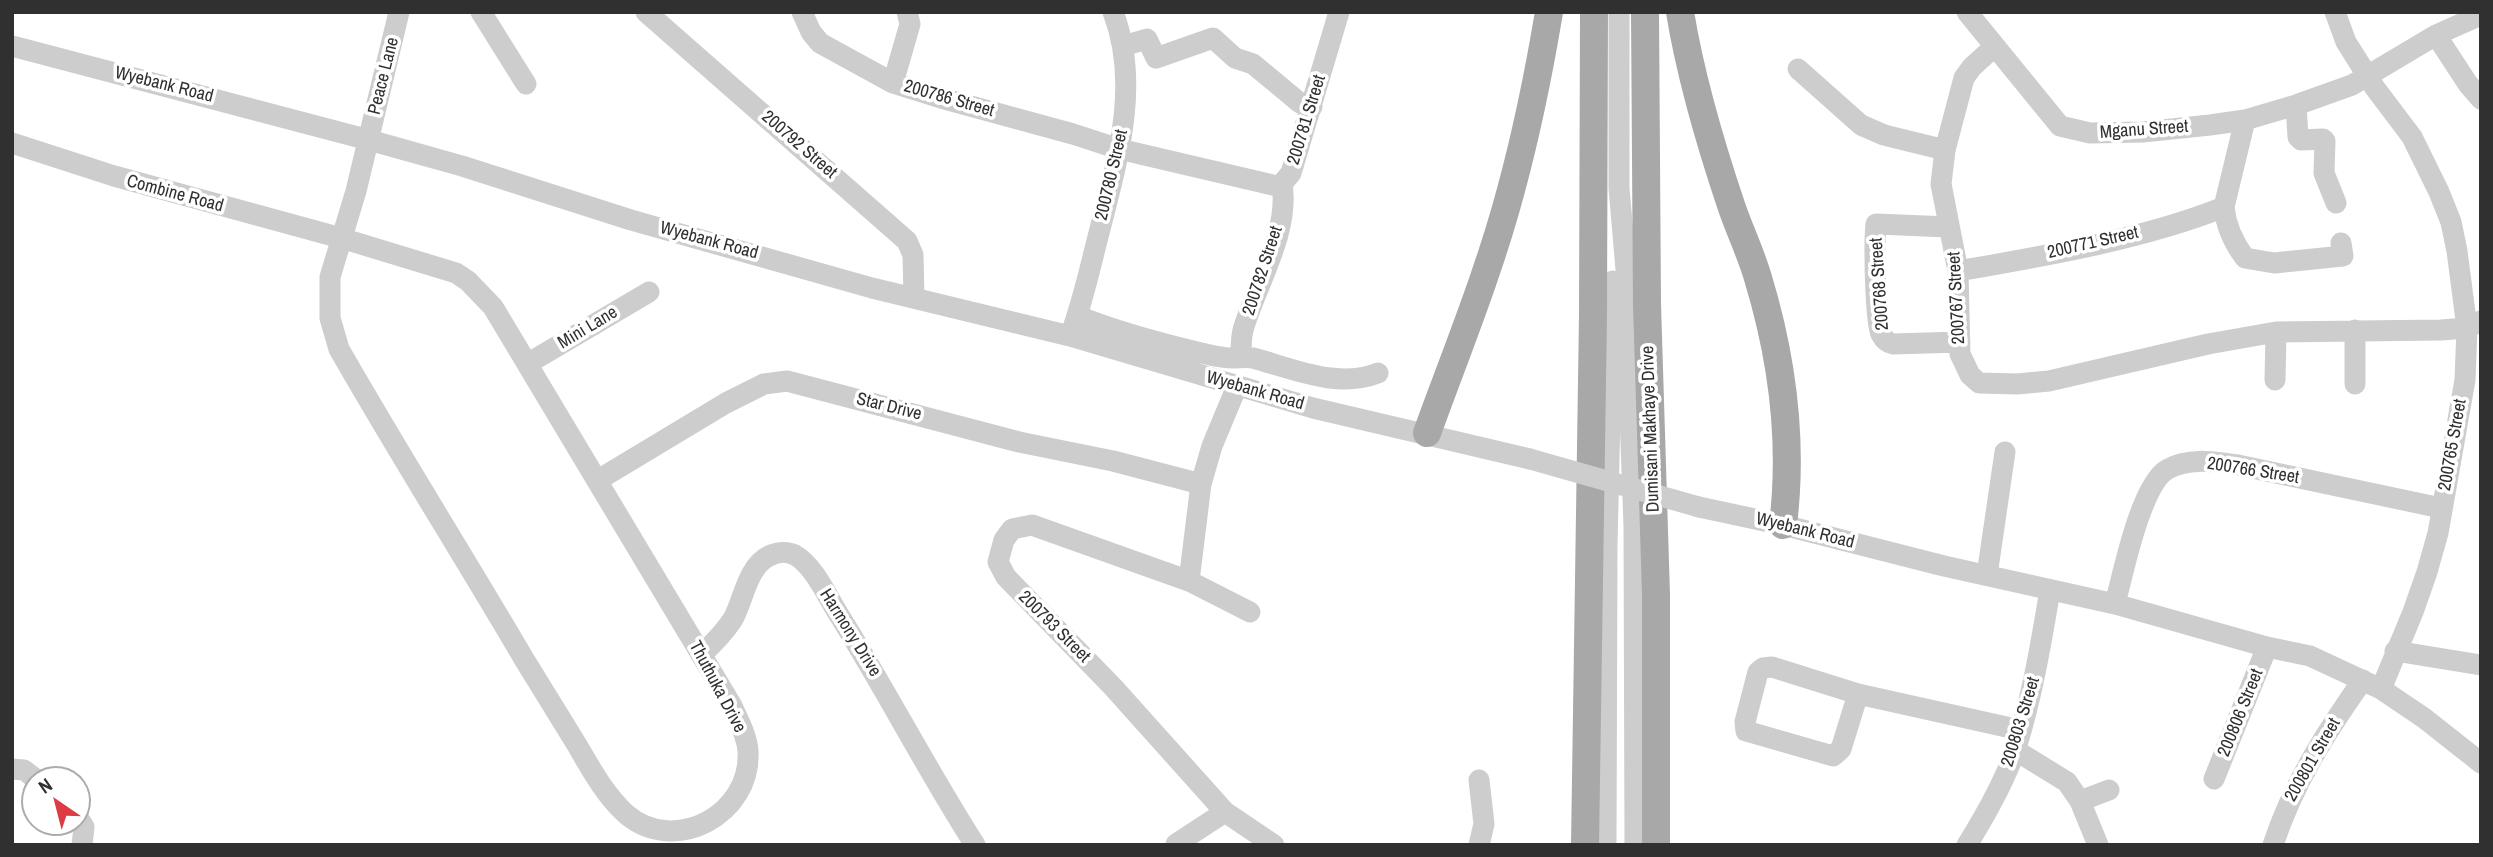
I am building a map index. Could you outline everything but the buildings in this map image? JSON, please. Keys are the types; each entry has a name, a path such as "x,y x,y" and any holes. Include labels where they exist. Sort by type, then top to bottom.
{"main road":[{"path":"1427,433 1511,191 1538,84 1549,12"},
{"path":"1585,845 1594,12"},
{"name":"Dumisani Makhaye Drive","path":"1645,12 1647,304 1656,620 1656,845"},
{"path":"1680,12 1688,62 1701,111 1758,277 1775,348 1787,433 1787,496 1783,525"}],"street":[{"name":"Peace Lane","path":"369,139 399,12"},
{"path":"481,12 526,84"},
{"name":"200792 Street","path":"646,12 907,241 913,254 914,298"},
{"name":"200786 Street","path":"803,12 811,32 820,43 893,83 1119,149"},
{"path":"893,83 910,24 907,12"},
{"name":"200780 Street","path":"1074,326 1119,149 1125,110 1123,46 1113,12"},
{"name":"200781 Street","path":"1119,149 1269,186 1282,184 1291,173 1339,12"},
{"path":"1619,12 1619,188 1627,281 1634,526 1635,845"},
{"name":"Mganu Street","path":"1967,12 2060,126 2090,133 2143,132 2245,120 2296,105 2352,85 2436,34 2454,19 2481,15"},
{"name":"200765 Street","path":"2334,12 2346,42 2367,76 2412,137 2443,202 2451,222 2474,324 2438,533 2427,572 2395,651 2372,685"},
{"path":"2436,34 2468,84 2481,99"},
{"path":"1123,46 1147,39 1156,58 1213,38 1235,58 1254,64 1300,103 1312,107"},
{"name":"Wyebank Road","path":"12,46 369,139 631,220 914,298 1074,326 1237,386 1313,408 1427,433 1699,507 2115,604 2310,656 2372,685 2424,718 2481,763"},
{"name":"200767 Street","path":"1994,47 1964,78 1945,150 1941,184 1958,271 1960,354 1966,369 1979,383 2049,381 2208,344 2276,332 2474,324"},
{"path":"1798,69 1861,125 1884,135 1945,150"},
{"path":"2296,105 2298,137 2301,140 2325,141 2324,173 2336,203"},
{"path":"2245,120 2224,207 2225,221 2235,245 2245,258 2274,263 2343,256 2341,243"},
{"name":"Thuthuka Drive","path":"341,238 456,273 468,281 493,307 732,706 744,732 748,750 743,784 733,803 717,818 696,828 675,831 640,824 613,802 339,349 333,333 329,302 330,277 341,238 369,139"},
{"name":"Combine Road","path":"12,142 114,176 341,238"},
{"name":"200782 Street","path":"1241,357 1242,331 1262,284 1279,223 1284,200 1282,184"},
{"path":"1606,845 1607,546 1614,244 1619,188"},
{"name":"200771 Street","path":"1958,271 2188,222 2224,207"},
{"name":"200768 Street","path":"1949,227 1876,225 1876,282 1881,333 1887,342 1960,342"},
{"name":"Mini Lane","path":"527,364 649,292"},
{"path":"1074,326 1129,334 1202,353 1251,358 1295,372 1346,380 1378,373"},
{"path":"2355,330 2355,384"},
{"path":"2275,380 2276,332"},
{"name":"Star Drive","path":"598,480 726,403 764,384 787,381 1019,442 1113,461 1201,484"},
{"path":"1189,581 1201,484 1212,446 1237,386"},
{"path":"1987,575 2005,452"},
{"name":"200766 Street","path":"2115,604 2131,544 2152,485 2160,474 2185,463 2208,461 2238,465 2441,508"},
{"name":"200793 Street","path":"1250,612 1189,581 1032,525 1017,527 1007,534 998,562 1000,569 1016,589 1113,687 1225,812 1274,845"},
{"name":"Harmony Drive","path":"701,655 719,639 733,620 753,570 760,562 770,555 783,552 793,554 813,573 975,845"},
{"name":"200803 Street","path":"1967,845 1995,794 2018,740 2038,662 2050,590"},
{"name":"200806 Street","path":"2214,779 2267,646"},
{"path":"2395,651 2481,665"},
{"path":"1858,694 1841,749 1833,756 1746,731 1745,722 1758,672 1772,667 2018,740 2067,782 2080,801 2098,845"},
{"name":"200801 Street","path":"2273,845 2285,810 2311,758 2372,685"},
{"path":"1479,780 1484,824 1479,845"},
{"path":"2080,801 2109,790"},
{"path":"1176,844 1225,812"}]}
